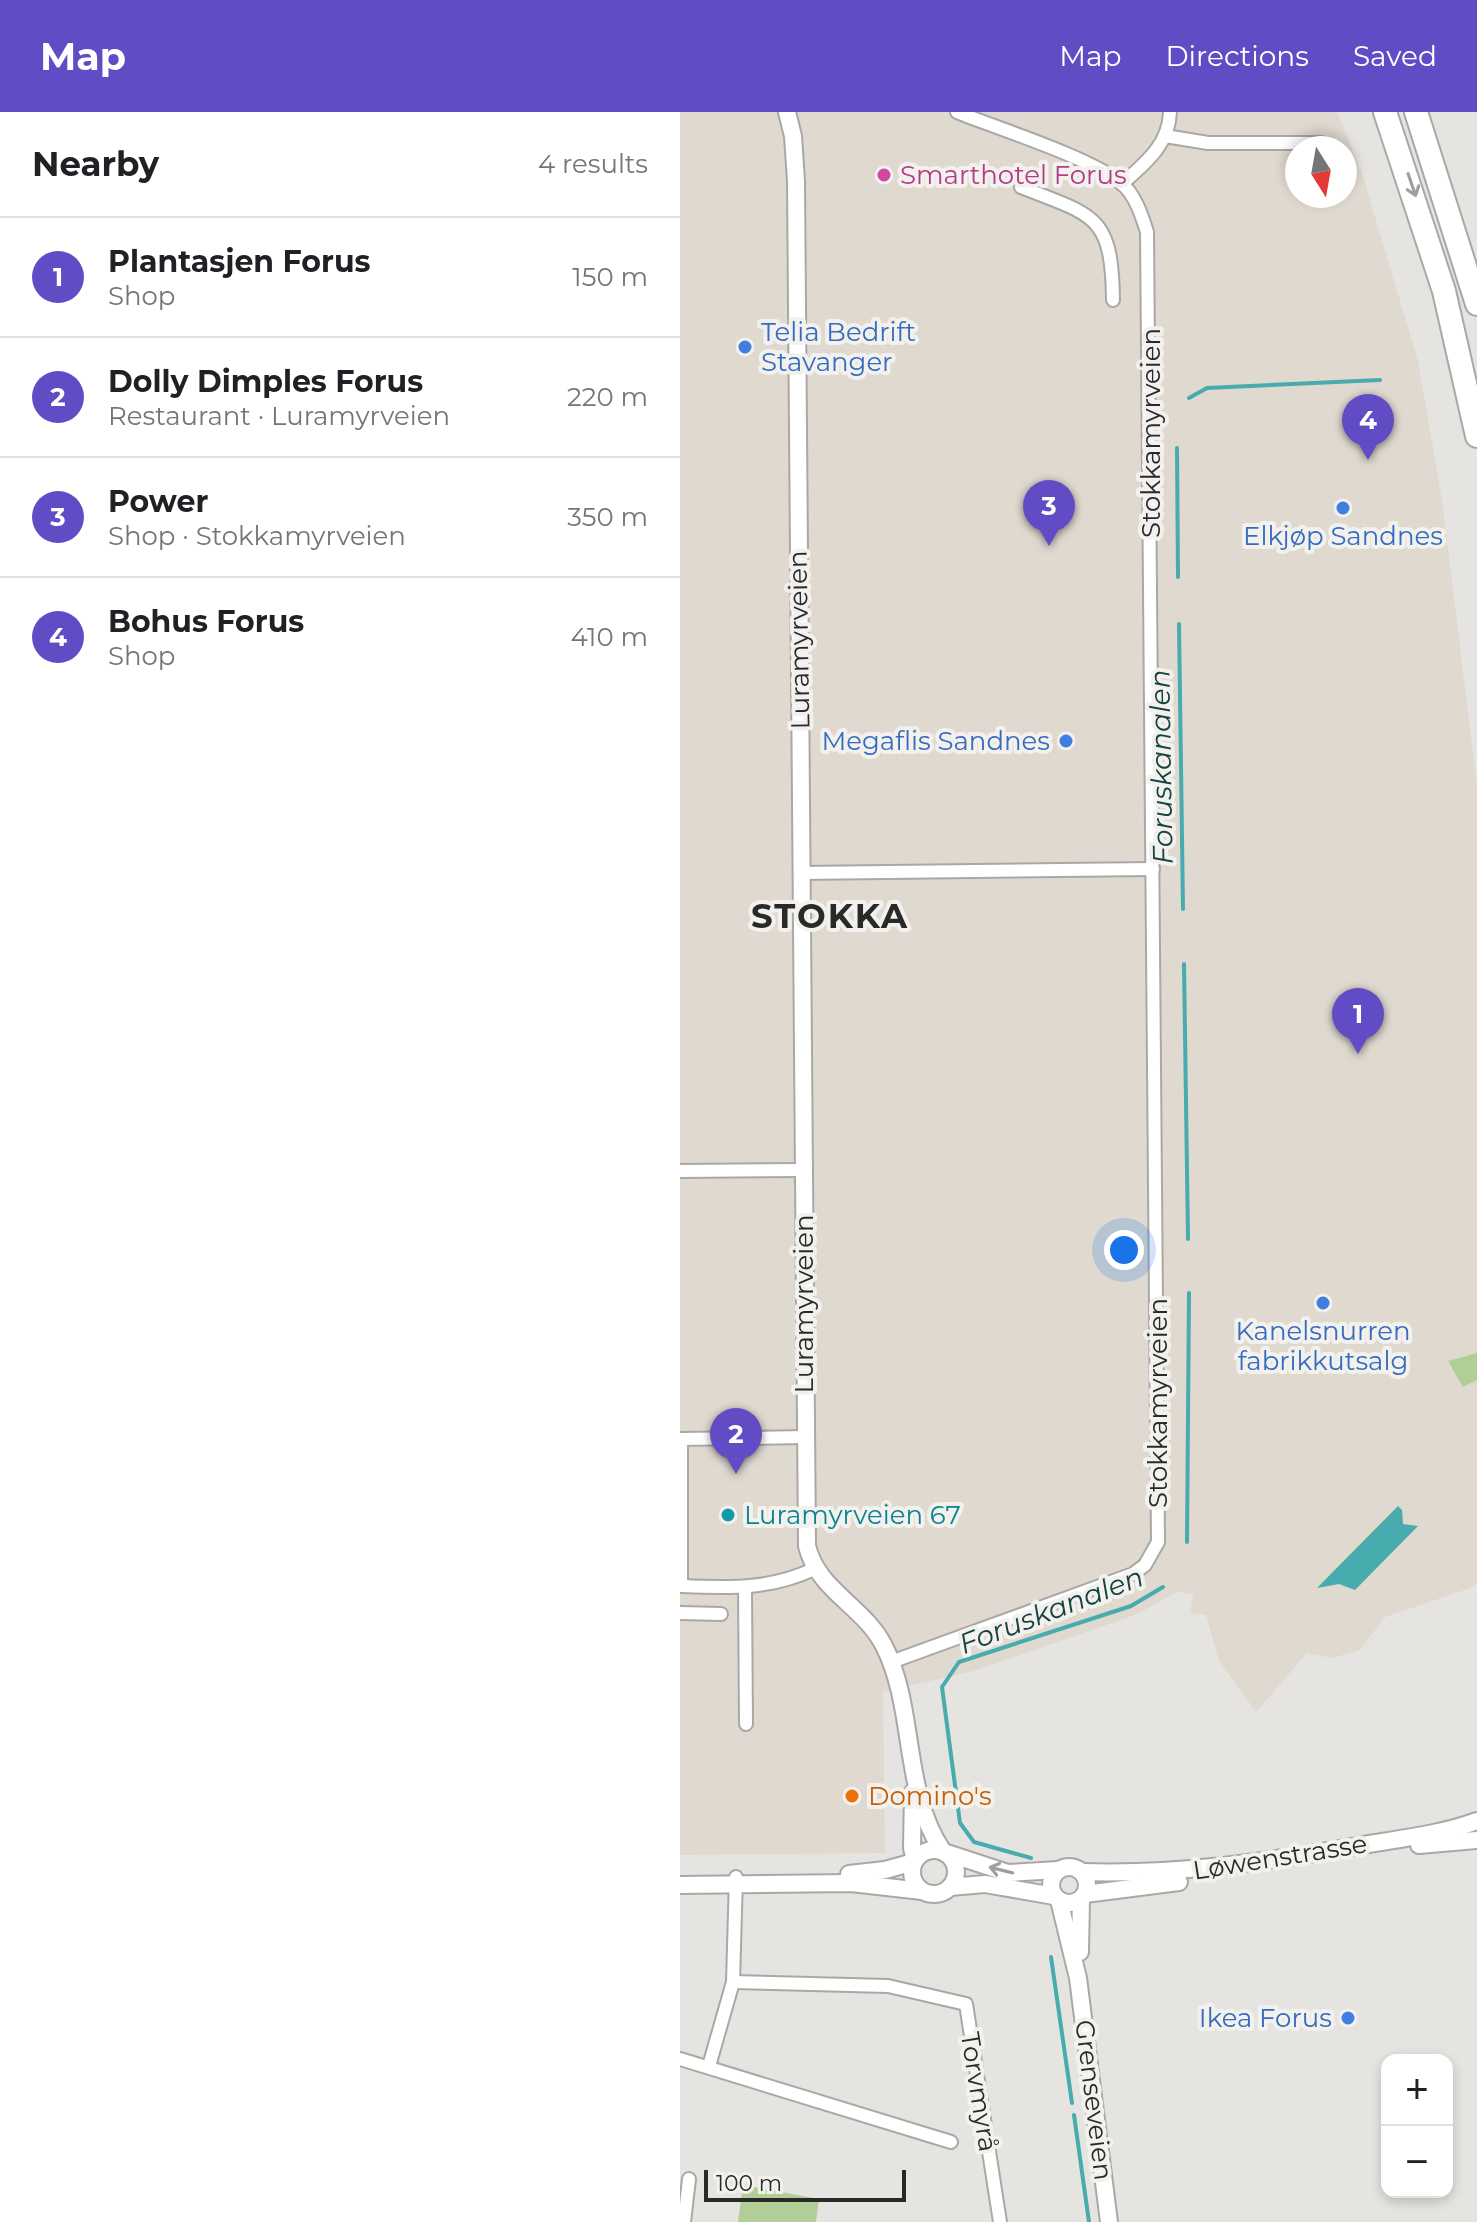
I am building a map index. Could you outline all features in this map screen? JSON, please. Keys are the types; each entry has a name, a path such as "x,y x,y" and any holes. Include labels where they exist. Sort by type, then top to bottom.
{"highway":[{"path":"1385,112 1444,291 1477,436"},
{"path":"1416,112 1477,304"}],"street":[{"name":"Luramyrveien","path":"787,112 793,136 796,181 805,1530 814,1569"},
{"path":"957,112 1091,167 1122,184 1154,154 1165,136 1170,112"},
{"path":"1165,136 1208,143 1285,143"},
{"name":"Stokkamyrveien","path":"891,1662 1133,1574 1145,1565 1158,1542 1149,251 1140,212 1122,184"},
{"path":"1021,187 1073,208 1098,224 1109,248 1113,300"},
{"path":"800,873 1153,869"},
{"path":"680,1171 803,1170"},
{"path":"805,1437 680,1439 680,1586 745,1589 789,1582 814,1569 875,1631 891,1662 928,1826 956,1868 950,1887"},
{"path":"745,1589 746,1724"},
{"path":"680,1613 721,1614"},
{"path":"913,1767 912,1848 915,1861 912,1875 922,1891"},
{"name":"Løwenstrasse","path":"1082,1872 1152,1873 1219,1868 1435,1832 1477,1821"},
{"name":"Løwenstrasse","path":"1083,1896 1477,1840"},
{"path":"680,1876 736,1881 851,1883 937,1894 950,1887 985,1884 1070,1903 1083,1896 1087,1882 1082,1872 1070,1867 1008,1873 929,1850 915,1861 885,1870 850,1874 736,1881 680,1885"},
{"path":"1057,1898 1052,1880 1058,1870"},
{"path":"709,2066 733,1982 736,1881"},
{"name":"Grenseveien","path":"1078,1978 1083,1896"},
{"name":"Grenseveien","path":"1057,1898 1078,1978 1109,2222"},
{"name":"Torvmyrå","path":"733,1982 888,1986 966,2004 1000,2222"},
{"name":"Torvmyrå","path":"680,2059 951,2142"},
{"path":"684,2222 689,2179"}],"shaded area":[{"path":"680,112 1337,112 1347,136 1285,136 1285,208 1357,208 1357,160 1418,361 1442,500 1477,786 1477,1353 1449,1361 1463,1386 1477,1380 1477,1583 1471,1588 1385,1617 1360,1650 1332,1658 1307,1653 1256,1712 1219,1661 1206,1615 1190,1613 1193,1594 1177,1592 1135,1615 974,1671 883,1692 885,1853 680,1855"}],"green space":[{"path":"1477,1353 1477,1380 1463,1387 1448,1361"},
{"path":"743,2185 819,2199 816,2222 738,2222"}],"water":[{"path":"1398,1506 1402,1510 1403,1524 1418,1526 1355,1590 1339,1584 1317,1588"}],"waterway":[{"name":"Foruskanalen","path":"1189,398 1207,388 1380,380"},
{"name":"Foruskanalen","path":"1177,448 1178,577"},
{"name":"Foruskanalen","path":"1179,624 1183,909"},
{"name":"Foruskanalen","path":"1184,964 1188,1239"},
{"name":"Foruskanalen","path":"1187,1542 1189,1293"},
{"name":"Foruskanalen","path":"1031,1858 974,1842 960,1823 942,1687 959,1662 1131,1606 1163,1587"},
{"name":"Foruskanalen","path":"1051,1957 1072,2103"},
{"name":"Foruskanalen","path":"1074,2115 1089,2222"}],"place":[{"name":"Smarthotel Forus","path":"884,175"},
{"name":"Telia Bedrift Stavanger","path":"745,347"},
{"name":"Bohus Forus","path":"1368,460"},
{"name":"Elkjøp Sandnes","path":"1343,508"},
{"name":"Power","path":"1049,546"},
{"name":"Megaflis Sandnes","path":"1066,741"},
{"name":"Plantasjen Forus","path":"1358,1054"},
{"name":"Kanelsnurren fabrikkutsalg","path":"1323,1303"},
{"name":"Dolly Dimples Forus","path":"736,1474"},
{"name":"Luramyrveien 67","path":"728,1515"},
{"name":"Domino's","path":"852,1796"},
{"name":"Ikea Forus","path":"1348,2018"}],"district":[{"name":"STOKKA","path":"830,916"}]}
